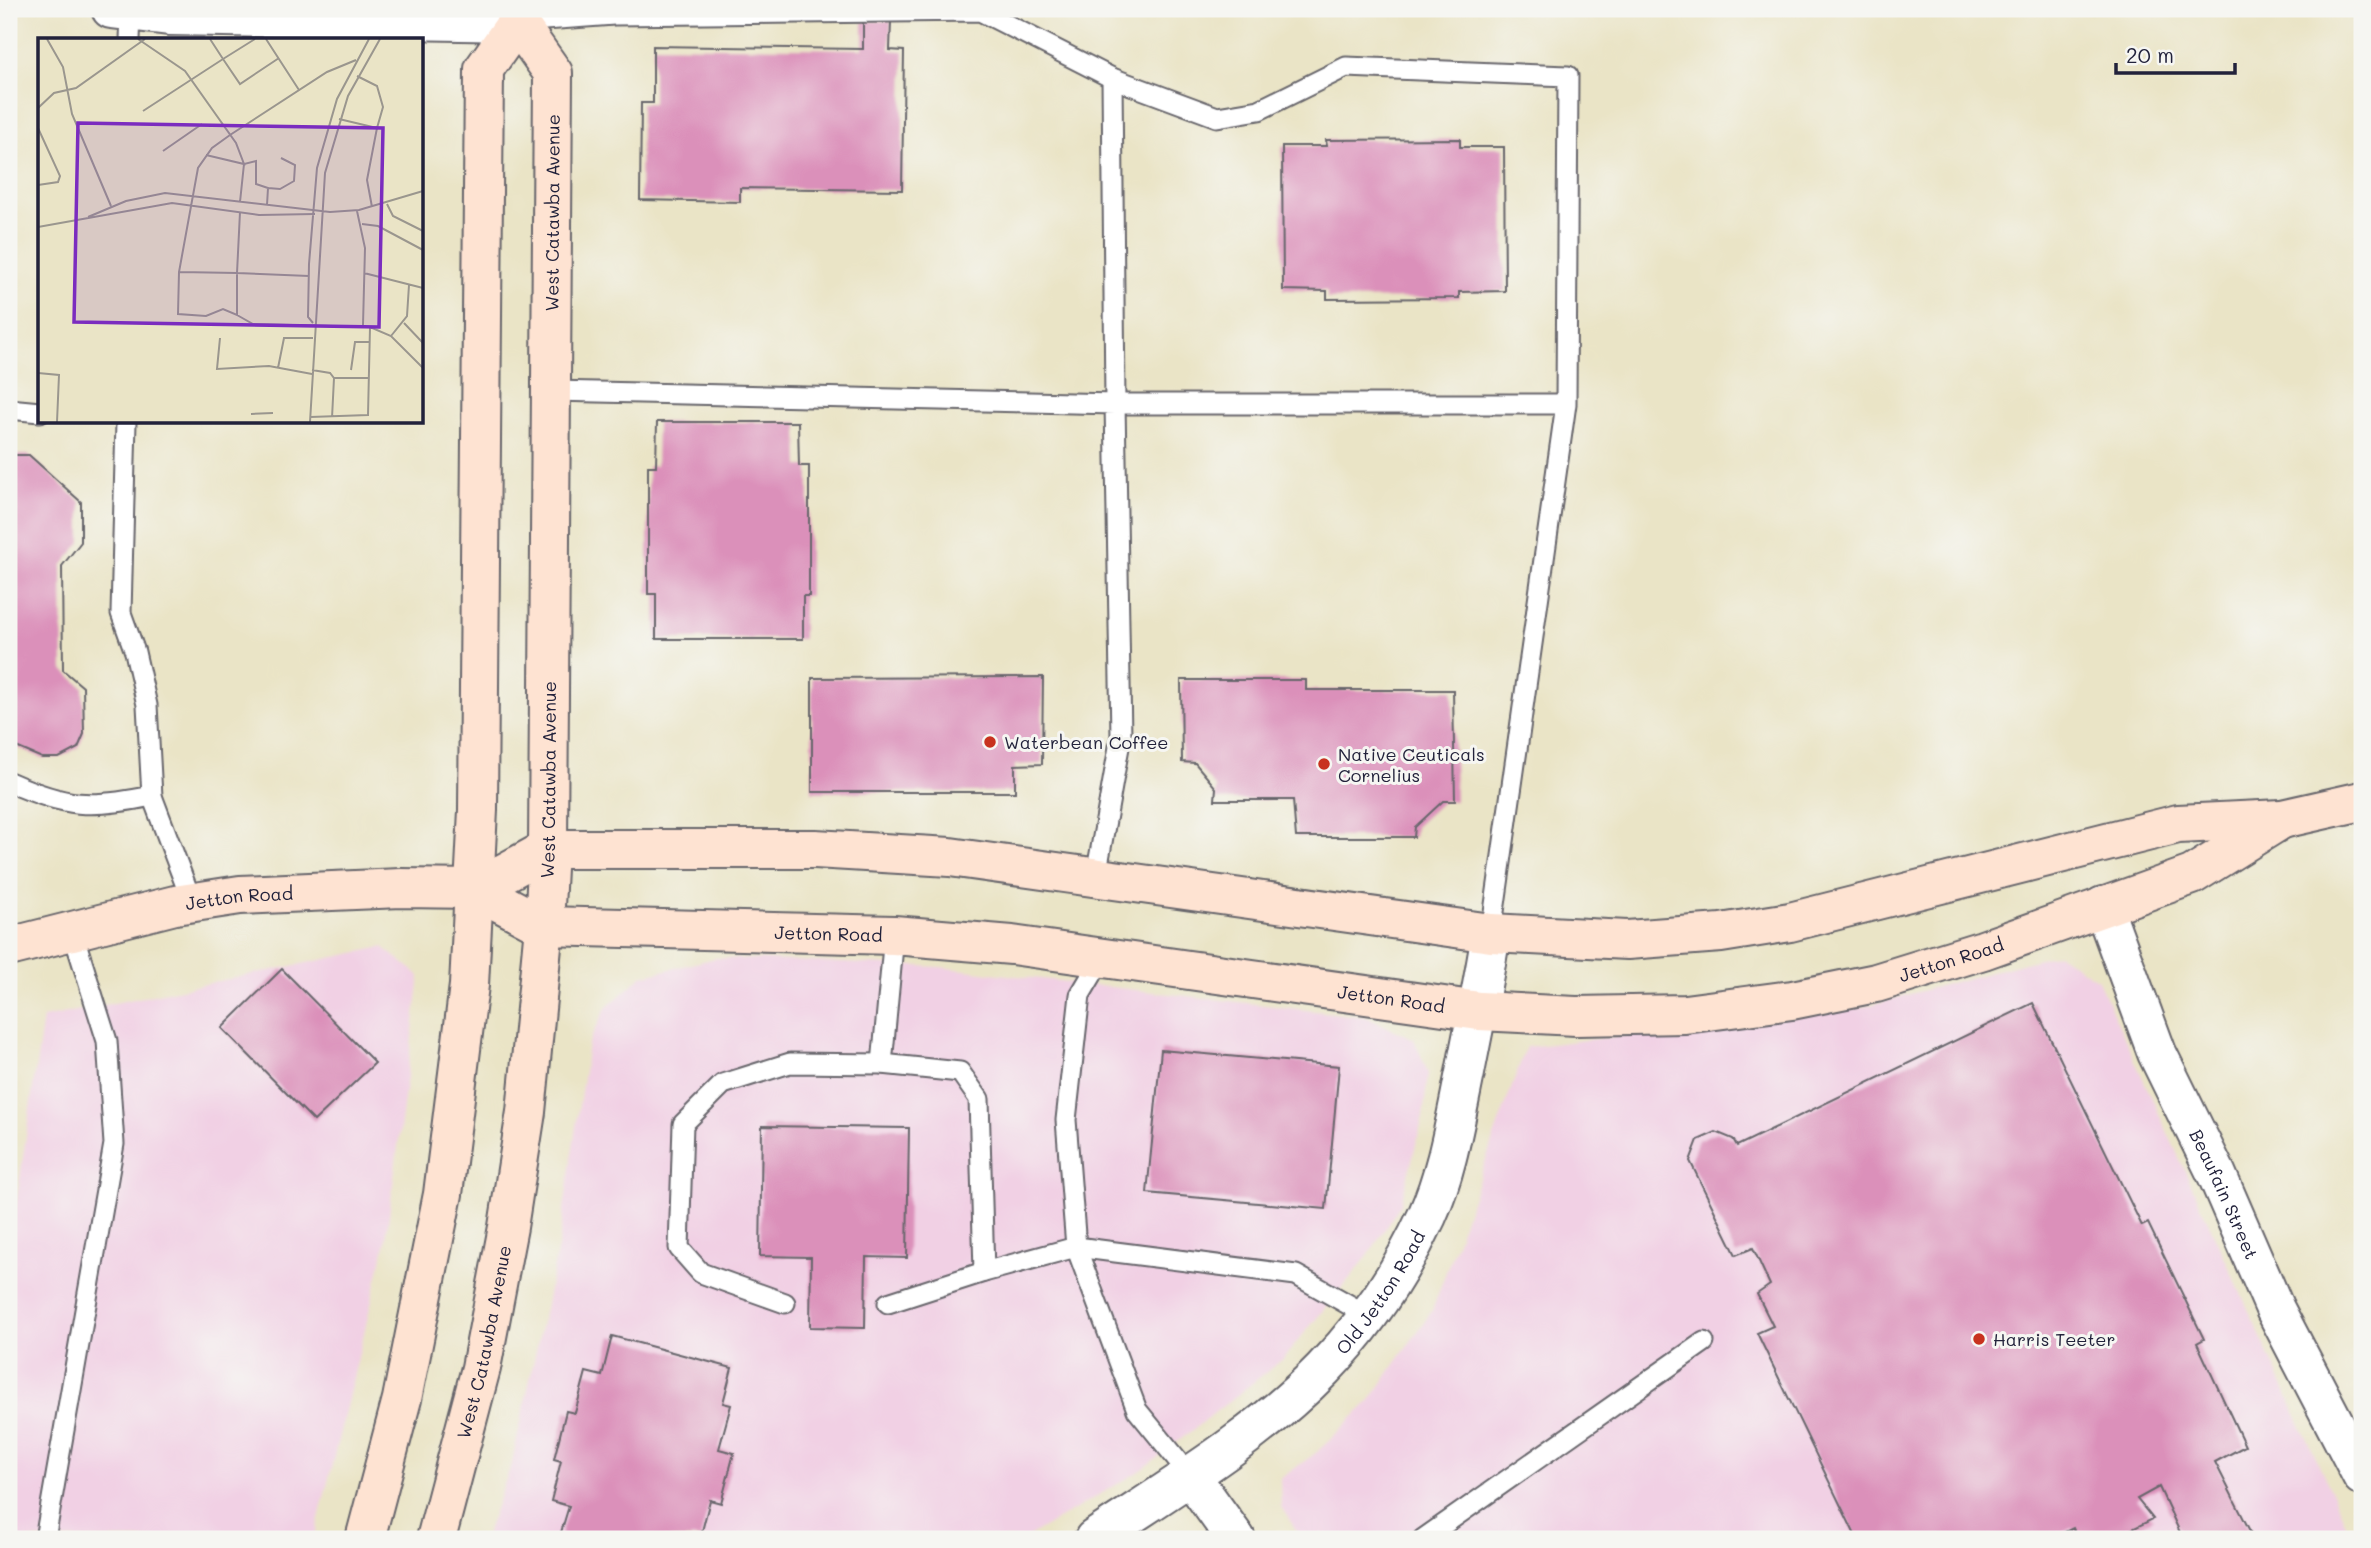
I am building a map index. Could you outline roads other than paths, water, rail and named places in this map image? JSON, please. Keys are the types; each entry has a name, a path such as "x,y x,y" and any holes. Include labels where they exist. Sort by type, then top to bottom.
{"street":[{"path":"124,20 169,16 517,15"},
{"path":"365,1539 402,1399 443,1194 469,985 475,889 484,69 517,15"},
{"name":"West Catawba Avenue","path":"436,1539 481,1368 508,1227 526,1112 544,926 548,849 553,391 553,73 517,15"},
{"name":"Jetton Road","path":"475,889 548,849 815,849 950,857 1491,933 1627,940 1721,933 1790,922 1898,897 2178,824 2283,820 2362,801"},
{"name":"Jetton Road","path":"9,947 192,902 240,895 401,888 475,889 544,926 894,935 1012,945 1479,1012 1576,1016 1685,1014 1792,1000 1876,983 1983,950 2192,875 2283,820"},
{"name":"Beaufain Street","path":"2102,906 2157,1054 2217,1175 2275,1309 2362,1476"},
{"name":"Old Jetton Road","path":"1094,1539 1189,1475 1279,1408 1324,1369 1369,1316 1401,1266 1428,1214 1451,1144 1479,1012 1491,933"},
{"path":"1189,1475 1236,1539"}],"lane":[{"path":"517,15 980,11 1112,78 1217,117 1259,110 1346,67 1568,76 1566,404 1491,933"},
{"path":"1097,876 1121,736 1112,78"},
{"path":"553,391 1115,404 1566,404"},
{"path":"9,409 38,412"},
{"path":"126,424 121,614 135,652 147,705 152,796 192,902"},
{"path":"9,782 71,804 105,806 152,796"},
{"path":"45,1539 114,1144 107,1041 72,930"},
{"path":"883,1064 894,935"},
{"path":"1102,958 1080,995 1066,1120 1076,1247 1137,1410 1189,1475"},
{"path":"785,1303 701,1273 679,1248 683,1124 723,1084 790,1063 883,1064 960,1072 979,1099 984,1272"},
{"path":"888,1303 984,1272 1076,1247 1296,1275 1369,1316"},
{"path":"1423,1539 1704,1342"}],"place":[{"name":"Waterbean Coffee","path":"990,742"},
{"name":"Native Ceuticals Cornelius","path":"1324,764"},
{"name":"Harris Teeter","path":"1979,1339"}]}
